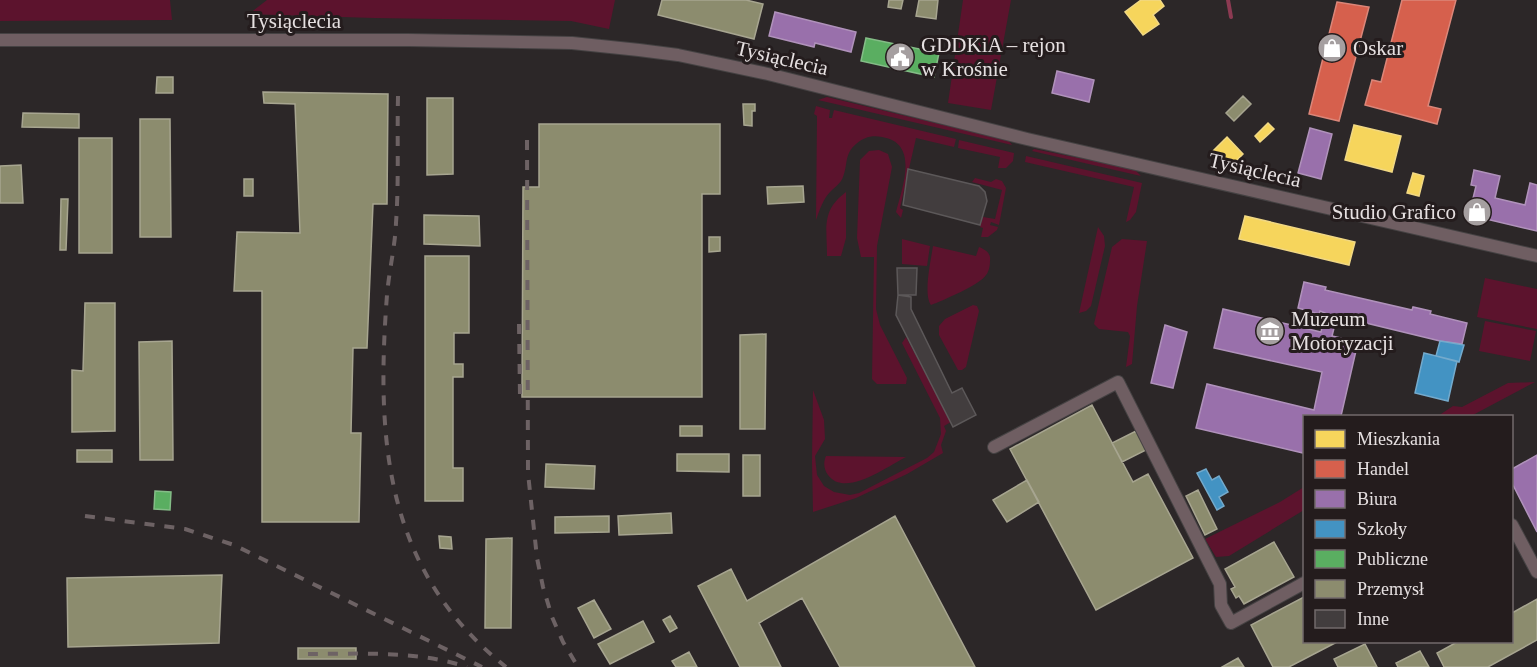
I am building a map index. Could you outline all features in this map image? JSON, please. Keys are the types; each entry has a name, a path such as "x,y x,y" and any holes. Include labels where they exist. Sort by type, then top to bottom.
{"street":[{"name":"Tysiąclecia","path":"0,40 409,40 561,43 678,55 768,74 1027,139 1246,187 1537,256"},
{"path":"994,447 1118,382 1220,584 1221,605 1231,623 1303,584"},
{"path":"1513,527 1537,572"}],"shaded area":[{"path":"0,0 170,0 172,20 0,21"},
{"path":"267,0 615,0 609,29 571,21 249,14"},
{"path":"963,0 1011,0 991,110 948,103"},
{"path":"827,97 1002,139 1009,141 1012,145 818,100"},
{"path":"816,106 830,110 829,118 832,118 834,110 956,139 954,147 916,138 900,208 903,210 901,218 896,212 906,168 901,148 894,141 882,137 871,136 862,140 852,148 842,179 826,197 816,220 817,116 814,114"},
{"path":"959,140 1014,153 1013,161 1006,168 998,168 1000,157 958,148"},
{"path":"1034,149 1129,168 1141,176 1032,151"},
{"path":"879,150 888,154 892,167 877,246 876,309 880,325 907,378 906,384 877,384 872,379 874,257 861,257 857,238 860,160 869,151"},
{"path":"1026,156 1142,183 1136,212 1126,222 1134,187 1025,162"},
{"path":"975,178 991,182 996,179 1002,181 1006,188 999,225 991,222 990,225 998,227 988,237 981,237 983,228 980,227 983,217 995,219 1002,190 972,182"},
{"path":"846,192 846,238 841,256 827,256 826,228 829,213 832,206"},
{"path":"1098,227 1104,236 1105,246 1091,306 1079,313"},
{"path":"902,239 930,246 927,266 902,264"},
{"path":"1122,239 1147,241 1137,306 1132,364 1126,367 1130,336 1128,332 1099,329 1094,324 1112,247"},
{"path":"933,246 976,256 979,247 982,248 990,256 988,272 983,279 931,305 928,285"},
{"path":"1485,278 1537,289 1537,329 1477,317"},
{"path":"973,305 977,306 979,311 966,367 958,370 939,335 939,326 945,319"},
{"path":"1485,321 1536,331 1530,361 1479,351"},
{"path":"906,337 951,422 944,426 946,431 941,445 943,453 907,474 856,498 813,512 813,390 824,420 825,439 815,456 817,475 824,486 834,492 850,495 859,493 927,458 934,452 941,434 940,418 902,343"},
{"path":"1535,382 1473,415 1440,415 1453,406 1462,407 1508,383"},
{"path":"826,456 906,457 866,478 845,483 835,481 828,475 824,466"},
{"path":"1303,488 1303,511 1229,556 1216,557 1205,539 1280,502"}],"building: Mieszkania":[{"path":"1141,0 1160,0 1164,6 1153,15 1159,24 1143,35 1125,12"},
{"path":"1268,123 1274,129 1260,142 1255,136"},
{"path":"1354,125 1401,136 1392,172 1345,160"},
{"path":"1227,137 1243,154 1229,168 1212,152"},
{"path":"1413,173 1424,176 1419,196 1407,193"},
{"path":"1245,216 1355,242 1349,265 1239,239"}],"building: Handel":[{"path":"1402,0 1456,0 1428,106 1441,109 1437,124 1365,105 1372,80 1381,82"},
{"path":"1337,2 1369,7 1339,121 1309,114"}],"building: Biura":[{"path":"775,12 856,32 851,52 815,43 814,47 769,36"},
{"path":"1057,71 1094,80 1089,102 1052,93"},
{"path":"1310,128 1332,134 1321,179 1298,173"},
{"path":"1474,170 1500,176 1495,198 1525,205 1530,183 1537,185 1537,231 1469,215 1476,186 1471,185"},
{"path":"1304,282 1326,287 1325,290 1412,310 1413,307 1431,311 1430,314 1467,323 1462,344 1440,341 1337,316 1332,336 1358,342 1341,415 1303,415 1303,453 1196,428 1207,384 1314,410 1322,372 1214,348 1223,309 1321,332 1325,313 1320,311 1319,314 1298,308"},
{"path":"1165,325 1187,332 1173,388 1151,383"},
{"path":"1537,455 1537,532 1513,485 1513,468"}],"building: Szkoły":[{"path":"1440,341 1464,345 1459,362 1436,356"},
{"path":"1424,353 1457,361 1448,401 1415,393"},
{"path":"1206,469 1212,480 1219,476 1228,492 1219,497 1224,506 1217,510 1197,473"}],"building: Publiczne":[{"name":"GDDKiA – rejon w Krośnie","path":"866,38 939,53 934,77 861,61"},
{"path":"155,491 171,492 170,510 154,509"}],"building: Przemysł":[{"path":"662,0 746,0 763,4 754,39 658,15"},
{"path":"889,0 903,0 901,9 888,7"},
{"path":"919,0 938,0 936,19 916,16"},
{"path":"157,77 173,77 173,93 156,93"},
{"path":"263,92 388,94 387,204 373,204 367,348 353,348 351,433 361,433 359,522 262,522 262,291 234,291 237,232 300,233 295,104 264,103"},
{"path":"1243,96 1251,104 1234,121 1226,113"},
{"path":"427,98 453,98 453,174 427,175"},
{"path":"743,104 755,104 755,111 752,111 752,126 744,125"},
{"path":"23,113 79,114 79,128 22,127"},
{"path":"140,119 170,119 171,237 140,237"},
{"path":"539,124 720,124 720,194 702,194 702,397 522,397 523,187 539,187"},
{"path":"79,138 112,138 112,253 79,253"},
{"path":"21,165 23,203 0,203 0,166"},
{"path":"244,179 253,179 253,196 244,196"},
{"path":"803,186 804,202 768,204 767,187"},
{"path":"61,199 68,199 66,250 60,250"},
{"path":"424,215 479,216 480,246 424,244"},
{"path":"709,237 720,237 720,251 709,252"},
{"path":"425,256 469,256 469,333 454,333 454,364 463,364 463,377 453,377 453,468 463,468 463,501 425,501"},
{"path":"85,303 115,303 115,431 72,432 72,370 83,371"},
{"path":"766,334 765,429 740,429 740,335"},
{"path":"172,341 173,460 140,460 139,342"},
{"path":"1092,405 1133,482 1148,474 1193,558 1096,610 1010,449"},
{"path":"680,426 702,426 702,436 680,436"},
{"path":"1136,431 1146,450 1122,462 1112,443"},
{"path":"77,450 112,450 112,462 77,462"},
{"path":"677,454 729,454 729,472 677,471"},
{"path":"743,455 760,455 760,496 743,496"},
{"path":"546,464 595,466 594,489 545,487"},
{"path":"1027,480 1039,502 1007,522 993,500"},
{"path":"1198,490 1217,529 1205,535 1186,496"},
{"path":"671,513 672,533 619,535 618,516"},
{"path":"609,516 609,532 555,533 555,517"},
{"path":"895,516 975,667 840,667 802,598 759,623 781,667 740,667 698,586 731,569 747,601"},
{"path":"439,536 451,537 452,549 440,548"},
{"path":"512,538 511,628 485,628 486,539"},
{"path":"1274,542 1294,577 1244,604 1239,596 1236,598 1231,589 1235,587 1225,569"},
{"path":"222,575 219,643 68,647 67,578"},
{"path":"1303,598 1303,643 1335,643 1289,667 1273,667 1251,625"},
{"path":"1537,599 1537,640 1488,667 1444,667 1437,653 1455,643 1513,643 1513,612"},
{"path":"594,600 611,629 594,638 578,608"},
{"path":"670,616 677,628 670,632 663,620"},
{"path":"643,621 654,642 610,664 598,644"},
{"path":"1365,644 1377,667 1338,667 1334,659"},
{"path":"298,648 356,648 356,659 298,659"},
{"path":"1420,651 1429,667 1398,667 1396,663"},
{"path":"689,652 697,667 676,667 672,661"},
{"path":"1238,658 1244,667 1222,667"}],"building: Inne":[{"path":"908,169 979,186 985,192 987,201 980,225 903,205"},
{"path":"897,268 917,268 916,295 898,295"},
{"path":"898,295 911,297 911,309 952,393 962,388 976,415 953,427 896,315"}],"waterway":[{"path":"1228,0 1231,17"}],"railway":[{"path":"398,96 397,207 387,295 384,348 384,400 388,450 397,499 412,545 434,588 465,629 506,667"},
{"path":"527,140 528,473 537,558 543,587 552,617 578,667"},
{"path":"519,324 520,396"},
{"path":"85,516 185,529 234,545 482,667"},
{"path":"308,654 408,655 467,667"}],"place":[{"name":"Oskar","path":"1332,48"},
{"name":"GDDKiA – rejon w Krośnie","path":"900,57"},
{"name":"Studio Grafico","path":"1477,212"},
{"name":"Muzeum Motoryzacji","path":"1270,331"}]}
